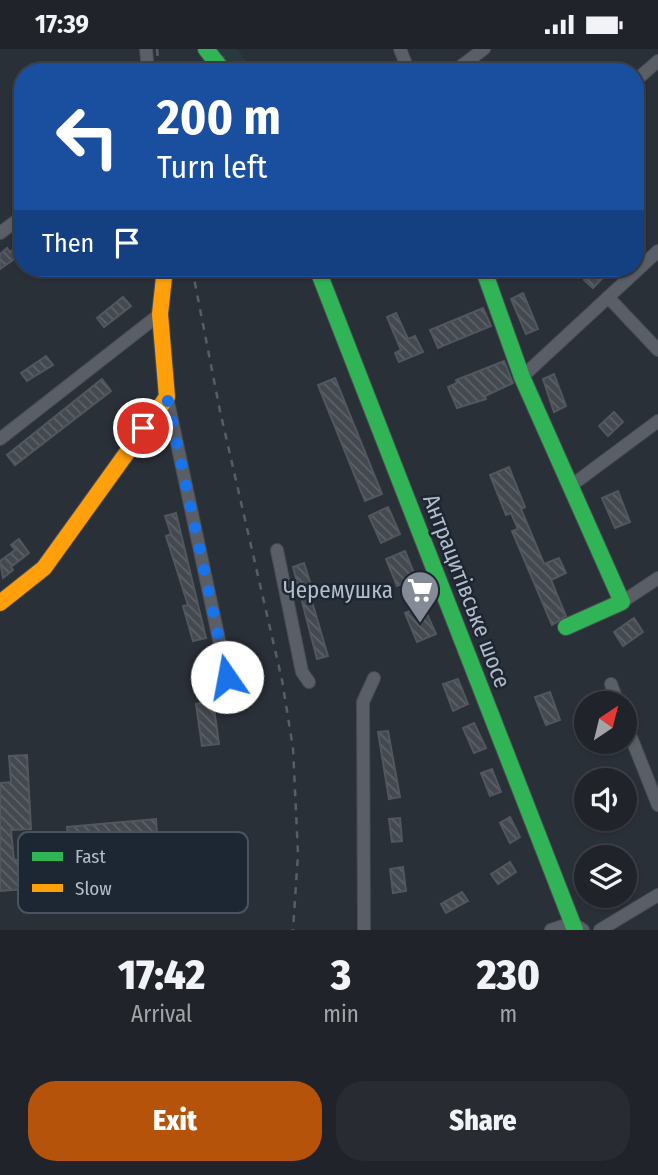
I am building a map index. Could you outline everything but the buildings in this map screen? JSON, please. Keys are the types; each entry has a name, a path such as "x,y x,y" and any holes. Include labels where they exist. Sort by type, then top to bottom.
{"street":[{"path":"206,49 217,63"},
{"path":"465,63 484,49"},
{"path":"644,73 658,61"},
{"path":"644,264 658,251"},
{"path":"163,277 160,314 167,397 227,677"},
{"name":"Антрацитівське шосе","path":"321,277 577,928"},
{"path":"486,277 522,377 622,602"},
{"path":"522,377 630,277"},
{"path":"608,297 658,349"},
{"path":"0,439 160,314"},
{"path":"0,603 44,568 167,397"},
{"path":"572,485 658,421"},
{"path":"277,550 302,672 309,682"},
{"path":"566,627 622,602 658,578"},
{"path":"364,930 363,702 374,678"},
{"path":"611,684 614,691"},
{"path":"637,752 658,805"},
{"path":"600,930 658,895"},
{"path":"551,930 577,928"}],"green space":[{"path":"215,49 237,49 247,63 225,63"}],"railway":[{"path":"157,49 158,63"},
{"path":"194,277 220,411 282,680 293,748 298,854 293,930"}],"traffic: fast":[{"path":"206,49 217,63"},
{"path":"321,277 575,930"},
{"path":"486,277 522,377 622,602 566,627"}],"traffic: slow":[{"path":"0,603 44,568 167,397 160,314 164,277"}],"place":[{"name":"Черемушка","path":"420,624"}],"route":[{"path":"143,428 167,397 227,677"}]}
